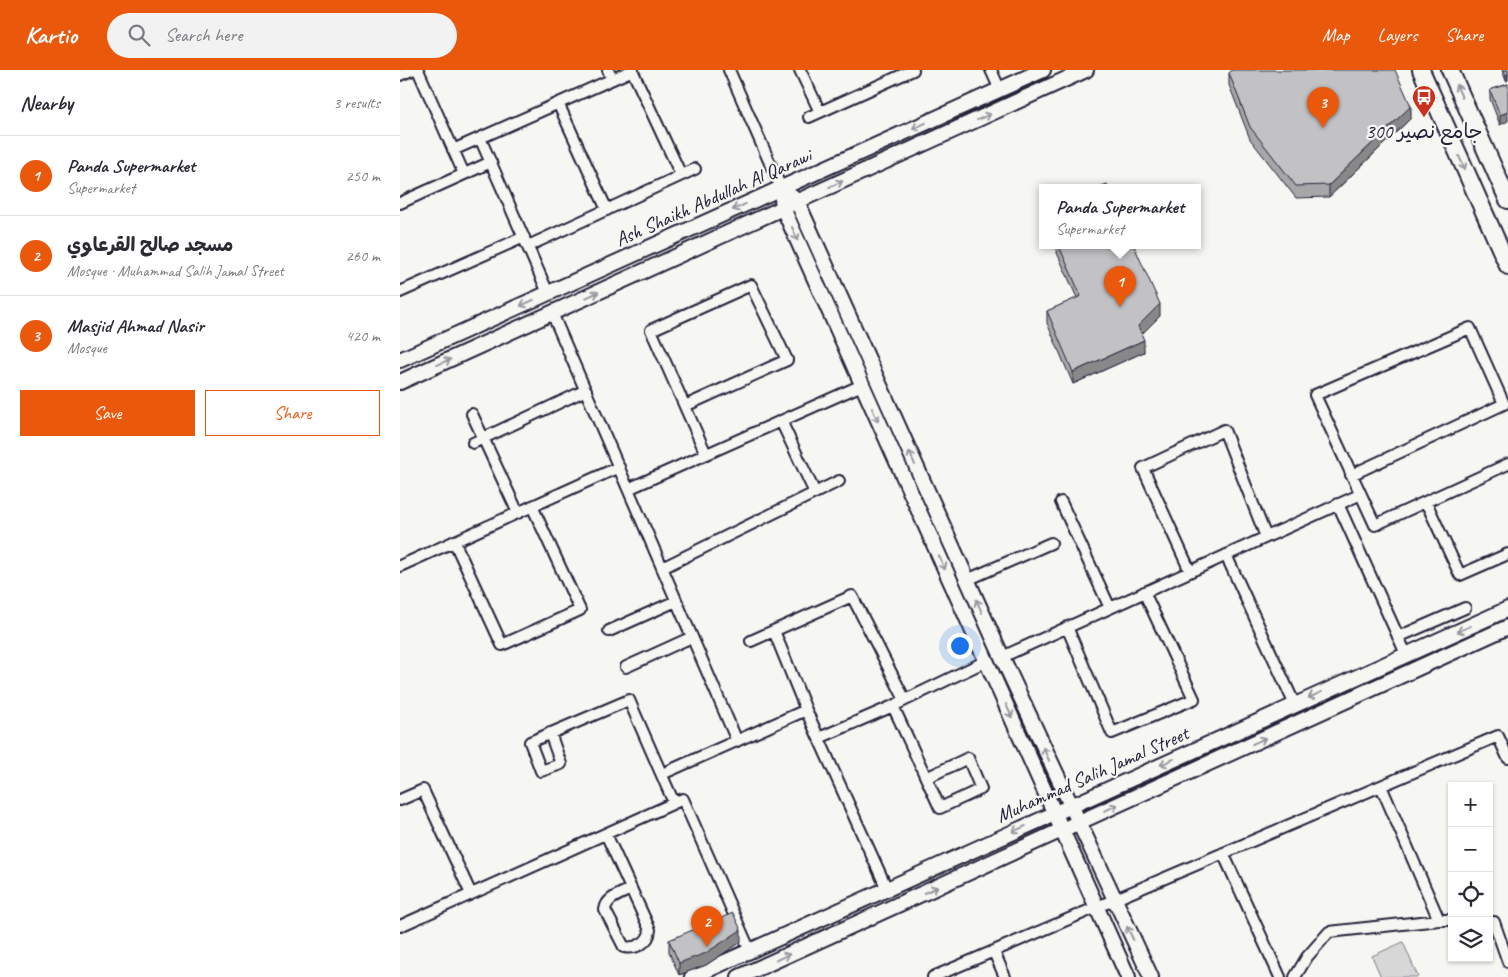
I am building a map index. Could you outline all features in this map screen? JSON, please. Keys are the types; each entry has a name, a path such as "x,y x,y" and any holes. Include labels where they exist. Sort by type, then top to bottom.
{"main road":[{"path":"1421,70 1508,266"},
{"path":"1450,70 1508,200"}],"street":[{"path":"453,150 558,103 610,75 632,70 681,175"},
{"path":"729,70 781,188 783,208 1128,977"},
{"path":"800,70 820,112"},
{"path":"810,117 893,74 913,70"},
{"path":"991,70 1000,90"},
{"name":"Ash Shaikh Abdullah Al Qarawi","path":"400,360 1043,70"},
{"path":"400,382 1086,70"},
{"path":"400,76 419,71 464,174"},
{"path":"558,103 607,210"},
{"path":"480,138 548,294"},
{"path":"400,203 491,162"},
{"path":"400,292 607,210 695,168"},
{"path":"781,188 797,201 1002,657 1151,977"},
{"path":"684,406 787,360 751,284 651,330 684,406 706,454"},
{"path":"552,313 736,741"},
{"path":"1351,475 1504,404 1470,328 1315,395 1359,495 1375,525 1508,464"},
{"path":"628,489 862,385"},
{"path":"473,443 586,390"},
{"path":"472,414 518,513"},
{"path":"781,421 815,493"},
{"path":"1190,571 1143,468 1224,430 1266,537"},
{"path":"400,566 619,467"},
{"path":"662,568 839,481"},
{"path":"1002,657 1359,495"},
{"path":"1061,502 1110,608"},
{"path":"1426,502 1460,575 1508,554"},
{"path":"1338,504 1406,654"},
{"path":"454,541 502,645 580,610 532,506"},
{"path":"967,580 1051,543"},
{"path":"1226,555 1295,705"},
{"path":"1067,627 1112,732 1194,699 1144,592"},
{"path":"751,641 852,596 905,700"},
{"path":"609,631 676,601"},
{"path":"1398,637 1465,608"},
{"name":"Muhammad Salih Jamal Street","path":"692,977 1508,609"},
{"name":"Muhammad Salih Jamal Street","path":"739,977 1508,627"},
{"path":"774,631 806,710 887,889"},
{"path":"626,667 692,637"},
{"path":"819,738 893,706 986,661"},
{"path":"550,733 629,700 674,804"},
{"path":"893,706 926,778 940,808 981,789 968,758 926,778"},
{"path":"662,774 806,710"},
{"path":"933,977 1498,736 1508,758"},
{"path":"1381,786 1439,920"},
{"path":"400,800 423,790 471,894"},
{"path":"400,926 683,800 750,951"},
{"path":"606,834 650,930 650,937 646,942 630,948 624,947 620,942 605,910 608,901 631,889"},
{"path":"1224,853 1280,977"},
{"path":"1295,977 1307,957 1329,932 1448,920"},
{"path":"1493,922 1508,962"},
{"path":"994,952 1005,977"}],"shaded area":[{"path":"1403,942 1418,977 1381,977 1372,956"}],"building":[{"path":"1232,70 1395,70 1411,106 1329,185 1296,186 1250,127 1229,73"},
{"path":"1508,84 1508,112 1500,115 1490,90"},
{"path":"1060,249 1135,249 1160,304 1138,326 1144,340 1073,372 1047,311 1081,296"},
{"path":"733,913 741,930 706,953 679,963 669,940"}],"place":[{"name":"جامع نصير 300","path":"1424,118"},
{"name":"Masjid Ahmad Nasir","path":"1323,128"},
{"name":"Panda Supermarket","path":"1120,307"},
{"name":"مسجد صالح القرعاوي","path":"707,947"}]}
